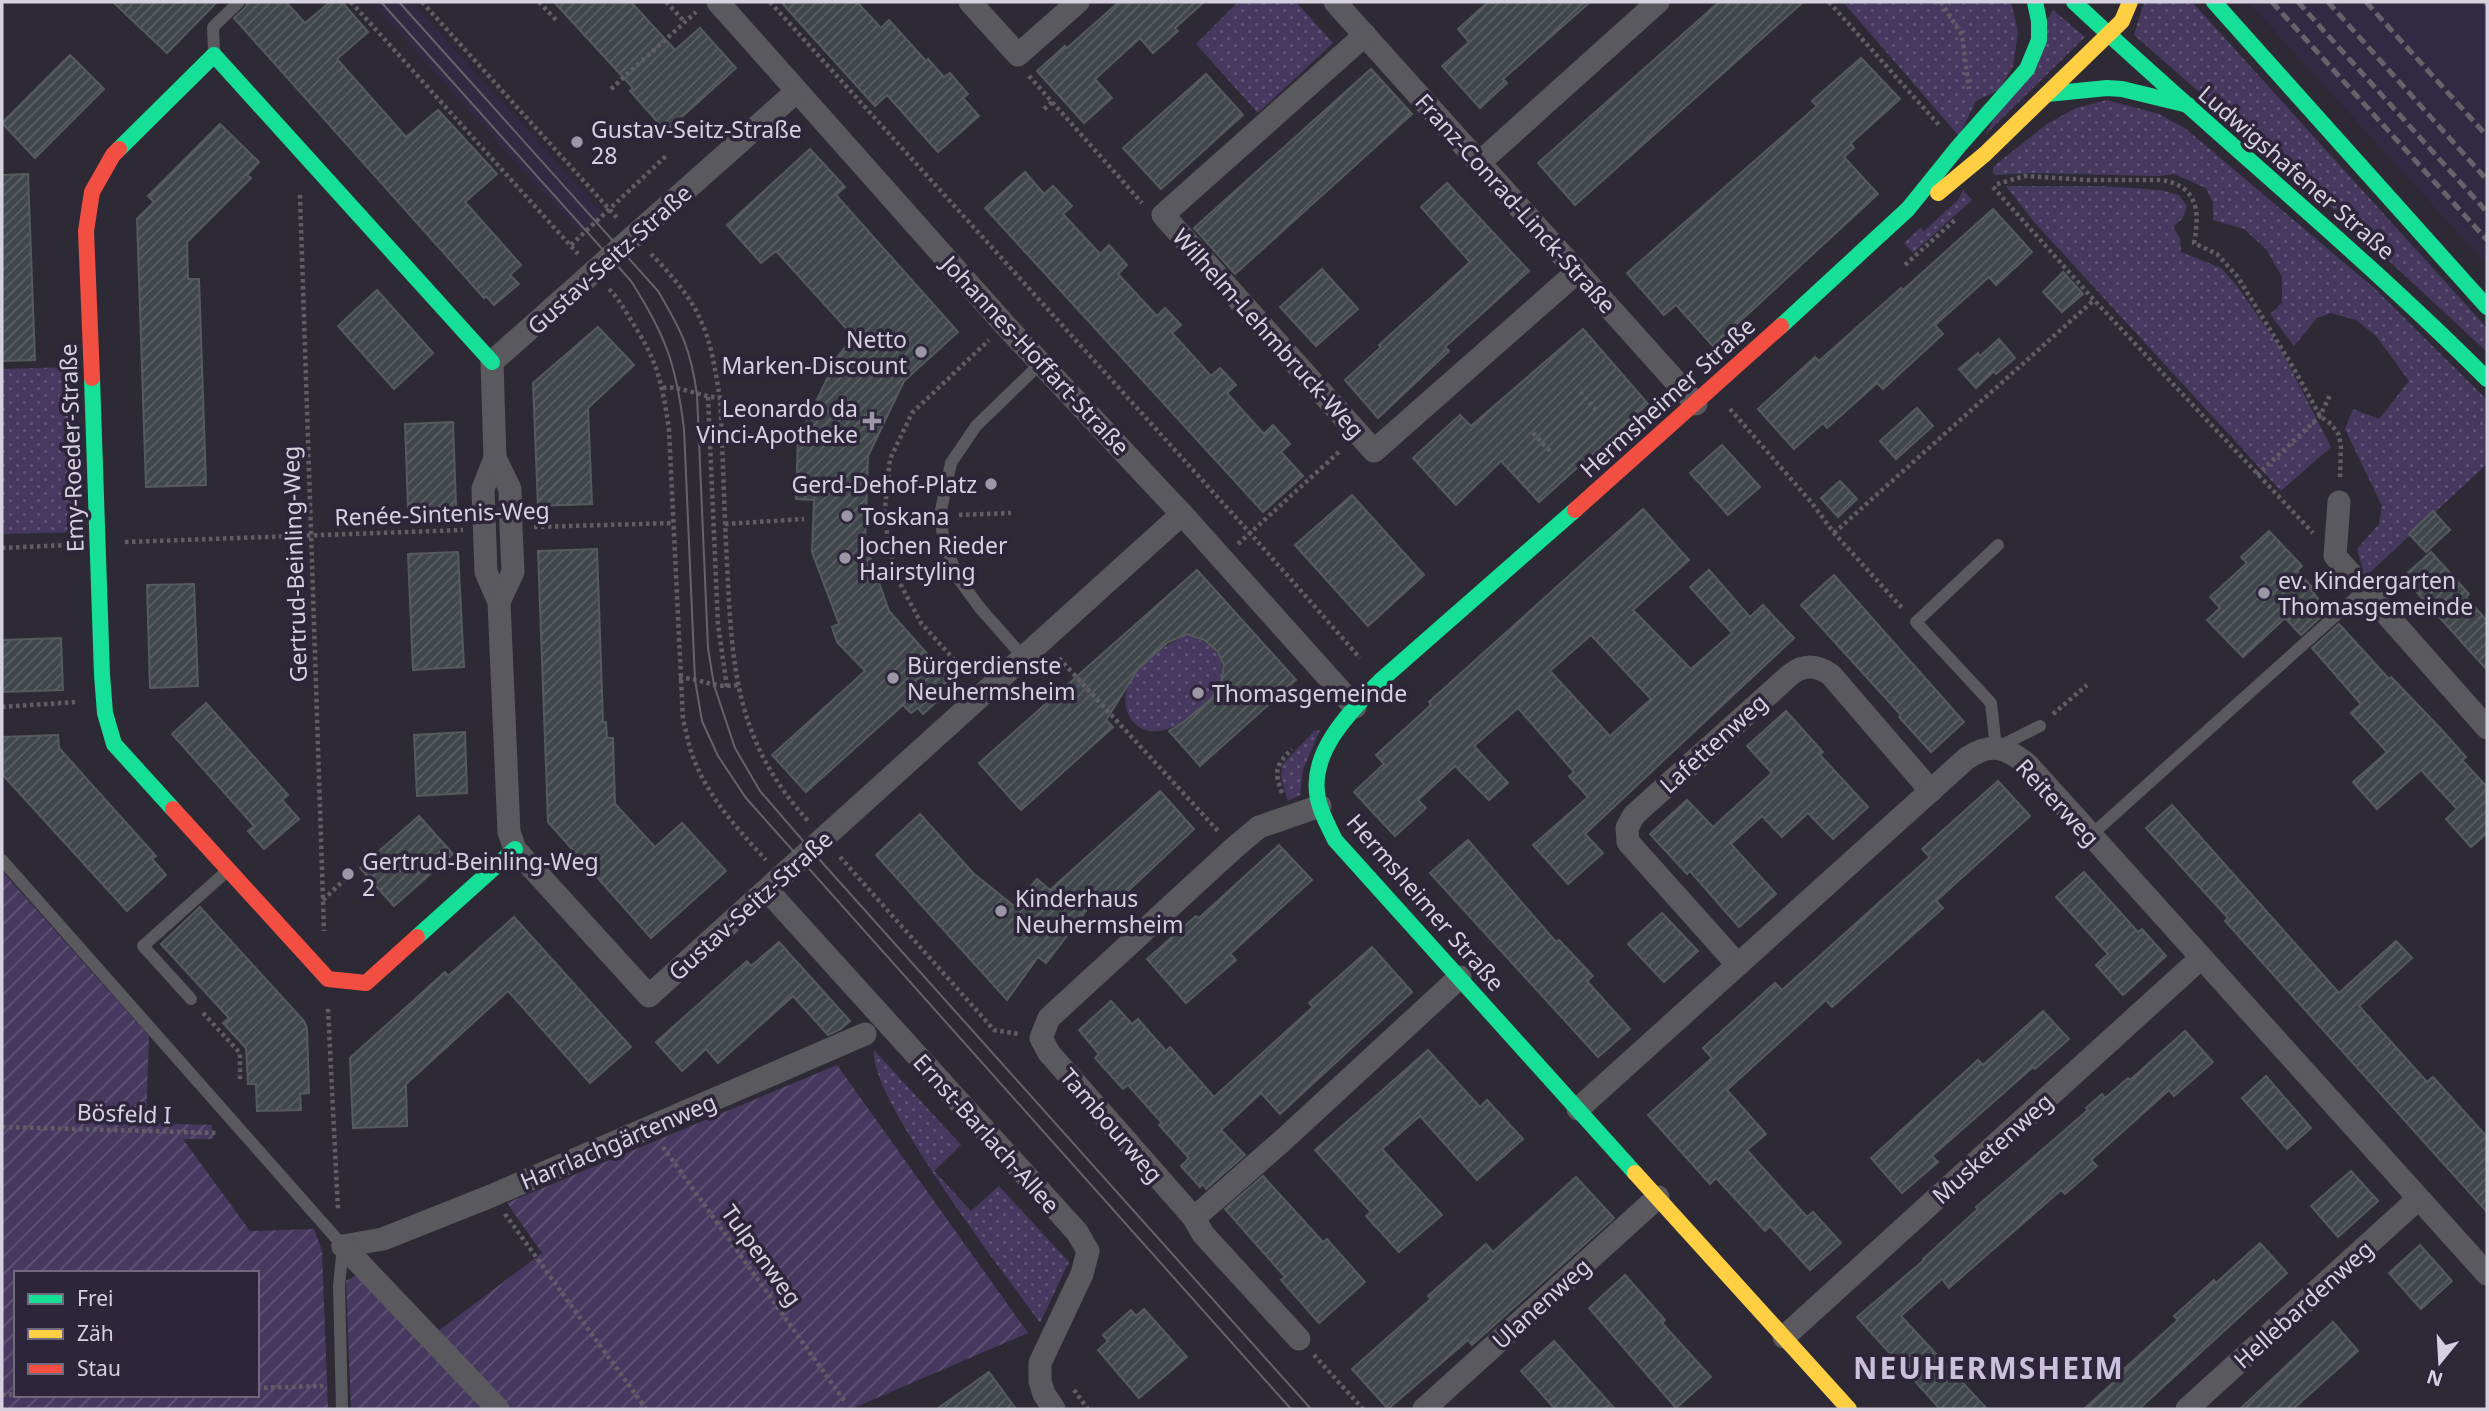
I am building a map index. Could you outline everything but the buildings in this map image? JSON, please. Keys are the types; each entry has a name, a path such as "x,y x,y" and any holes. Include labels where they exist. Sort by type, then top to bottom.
{"street":[{"path":"970,2 1018,55 1078,2"},
{"name":"Franz-Conrad-Linck-Straße","path":"1335,2 1577,272 1704,396"},
{"path":"1479,163 1658,2"},
{"name":"Hermsheimer Straße","path":"1849,1409 1335,839 1316,791 1322,758 1339,726 1380,681 1704,396 1908,209 2027,69 2039,40 2035,2"},
{"name":"Ludwigshafener Straße","path":"2074,2 2410,301 2487,379"},
{"name":"Hermsheimer Straße","path":"1908,209 1946,188 1974,164 2122,21 2130,2"},
{"name":"Ludwigshafener Straße","path":"2214,2 2487,307"},
{"name":"Johannes-Hoffart-Straße","path":"709,5 797,91 1040,364 1182,514 1355,707"},
{"name":"Wilhelm-Lehmbruck-Weg","path":"1365,34 1163,215 1374,451 1577,272"},
{"path":"214,55 492,362 495,458 483,489 485,572 499,602 509,832 515,849 366,983 328,979"},
{"name":"Emy-Roeder-Straße","path":"214,55 113,155 92,192 86,231 104,701 109,735 114,744 328,979"},
{"path":"2047,94 2107,88 2188,105"},
{"name":"Gustav-Seitz-Straße","path":"492,362 797,91"},
{"path":"495,458 510,489 513,572 499,602"},
{"path":"2339,502 2335,556 2487,728"},
{"name":"Gustav-Seitz-Straße","path":"515,849 649,996 1182,514"},
{"name":"Lafettenweg","path":"1738,965 1631,846 1626,833 1634,815 1731,727 1795,671 1806,666 1817,668 1831,675 1931,791"},
{"name":"Reiterweg","path":"1578,1109 1967,758 1979,751 1996,748 2007,750 2028,764 2487,1274"},
{"path":"1041,1038 1049,1018 1259,827 1320,806"},
{"name":"Ernst-Barlach-Allee","path":"767,890 1077,1233 1088,1251 1082,1274 1040,1363 1040,1381 1044,1394 1054,1409"},
{"name":"Musketenweg","path":"1784,1337 2201,958"},
{"path":"1194,1218 1460,978"},
{"name":"Harrlachgärtenweg","path":"343,1246 383,1239 491,1196 865,1034"},
{"name":"Tambourweg","path":"1041,1038 1049,1053 1194,1218 1203,1234 1300,1339"},
{"name":"Ulanenweg","path":"1424,1409 1658,1198"},
{"name":"Hellebardenweg","path":"2187,1409 2418,1199"},
{"path":"343,1246 498,1409"}],"lane":[{"path":"214,55 213,27 239,2"},
{"path":"1024,658 980,608 958,578 944,542 940,515 951,463 976,426 1040,364"},
{"path":"1998,545 1916,622 1991,703 1996,748 2040,726"},
{"path":"2090,836 2364,590"},
{"path":"2,860 343,1246 339,1286 342,1409"},
{"path":"191,999 143,946 229,869"},
{"name":"Harrlachgärtenweg","path":"865,1034 884,1017"}],"path":[{"path":"351,2 570,244 666,156"},
{"path":"422,2 667,271 700,318 713,359 720,398 731,646 749,725 764,760 794,805 994,1030 1041,1038"},
{"path":"539,2 557,21"},
{"path":"666,2 685,22"},
{"path":"770,2 1250,533 1380,681"},
{"path":"1829,2 1958,147"},
{"path":"1941,2 1962,35 1970,98"},
{"path":"611,89 685,22 709,5"},
{"path":"1018,55 1025,71 1148,210 1163,215"},
{"path":"1044,109 1052,103"},
{"name":"Gertrud-Beinling-Weg","path":"300,148 325,938"},
{"path":"1974,164 2094,300 2335,556"},
{"path":"1982,195 1992,186 2025,176 2087,180 2161,180 2182,187 2192,196 2197,213 2194,243 2217,254 2237,276 2320,416 2331,424 2339,435 2342,447 2339,502"},
{"path":"1905,265 1963,212"},
{"path":"1834,533 2094,300"},
{"path":"663,388 670,387 720,398"},
{"path":"1580,392 1596,410"},
{"path":"2256,475 2320,416 2330,395"},
{"path":"1704,396 1811,502 1834,533 1916,622"},
{"path":"708,397 719,637 727,687"},
{"path":"1533,433 1551,452"},
{"path":"1222,558 1359,434"},
{"path":"725,524 804,519"},
{"name":"Renée-Sintenis-Weg","path":"511,528 673,523"},
{"name":"Renée-Sintenis-Weg","path":"2,548 484,529"},
{"path":"1043,641 1234,848"},
{"path":"679,678 722,688 738,685"},
{"path":"2040,726 2087,685"},
{"path":"2,707 104,701"},
{"path":"322,900 344,880"},
{"path":"328,979 328,1036 338,1214 343,1246"},
{"path":"191,999 240,1053 240,1079"},
{"name":"Bösfeld I","path":"2,1127 245,1134"},
{"name":"Tulpenweg","path":"650,1127 846,1403"},
{"path":"491,1196 646,1409"},
{"path":"1300,1339 1363,1409"},
{"path":"259,1388 341,1386"}],"shaded area":[{"path":"371,2 412,2 602,212 580,233"},
{"path":"1238,2 1296,2 1333,43 1258,113 1196,44"},
{"path":"1843,2 2011,2 2018,32 2013,66 1999,90 1976,101 1959,136"},
{"path":"2144,2 2192,2 2487,328 2487,352 2331,207 2134,35"},
{"path":"2248,2 2487,2 2487,265"},
{"path":"2053,10 2085,37 1985,135"},
{"path":"2107,100 2159,114 2186,129 2374,288 2487,400 2487,464 2365,577 2357,549 2379,524 2382,506 2345,429 2353,409 2379,419 2409,381 2376,336 2356,320 2331,313 2317,318 2294,346 2270,314 2282,303 2282,277 2266,249 2244,229 2213,220 2213,202 2206,188 2174,174 1993,173 1993,167 2047,124 2076,108"},
{"path":"2006,186 2103,186 2160,190 2179,195 2187,206 2183,218 2173,227 2180,238 2181,252 2221,268 2237,286 2279,346 2331,447 2281,491 2034,222"},
{"path":"1963,190 1972,200 1913,253 1904,243 1920,228 1924,231 1958,200"},
{"path":"75,367 81,532 2,534 2,369"},
{"path":"1187,635 1210,646 1220,661 1221,677 1214,694 1201,709 1168,729 1152,731 1141,728 1128,713 1125,700 1128,688 1142,665 1165,647"},
{"path":"1320,730 1303,770 1300,795 1288,801 1281,778 1282,765 1314,731"},
{"path":"2,871 149,1036 146,1123 212,1125 213,1139 183,1139 250,1231 314,1229 322,1251 328,1409 2,1409"},
{"path":"874,1050 961,1145 934,1171 971,1211 999,1186 1069,1262 1040,1323 915,1145 878,1073"},
{"path":"837,1065 1028,1333 851,1409 351,1409 346,1281 359,1274 425,1341 542,1253 507,1203"}],"tram line":[{"path":"381,2 631,281 661,335 673,368 684,429 695,680 702,721 718,756 746,798 1291,1409"},
{"path":"399,2 658,291 679,329 692,365 697,395 708,648 714,685 735,748 760,791 1311,1409"}],"railway":[{"path":"2272,2 2487,240"},
{"path":"2298,2 2487,212"},
{"path":"2328,2 2487,180"},
{"path":"2366,2 2487,136"}],"traffic: fast":[{"path":"1781,326 1908,209 2027,69 2039,40 2035,2"},
{"path":"2074,2 2386,282 2487,379"},
{"path":"2214,2 2487,307"},
{"path":"119,149 214,55 492,362"},
{"path":"2047,94 2122,89 2188,105"},
{"path":"92,378 105,713 114,744 173,809"},
{"path":"1575,510 1380,681 1357,705 1334,734 1319,765 1318,799 1335,840 1635,1173"},
{"path":"417,937 515,849"}],"traffic: slow":[{"path":"1938,193 1985,154 2122,21 2130,2"},
{"path":"1635,1173 1849,1409"}],"traffic: jam":[{"path":"92,378 86,231 92,192 119,149"},
{"path":"1575,510 1781,326"},
{"path":"173,809 328,979 366,983 417,937"}],"place":[{"name":"Gustav-Seitz-Straße 28","path":"577,142"},
{"name":"Netto Marken-Discount","path":"921,352"},
{"name":"Leonardo da Vinci-Apotheke","path":"872,421"},
{"name":"Gerd-Dehof-Platz","path":"991,484"},
{"name":"Toskana","path":"847,516"},
{"name":"Jochen Rieder Hairstyling","path":"845,558"},
{"name":"ev. Kindergarten Thomasgemeinde","path":"2264,593"},
{"name":"Bürgerdienste Neuhermsheim","path":"893,678"},
{"name":"Thomasgemeinde","path":"1198,693"},
{"name":"Gertrud-Beinling-Weg 2","path":"348,874"},
{"name":"Kinderhaus Neuhermsheim","path":"1001,911"}],"district":[{"name":"NEUHERMSHEIM","path":"1989,1367"}]}
